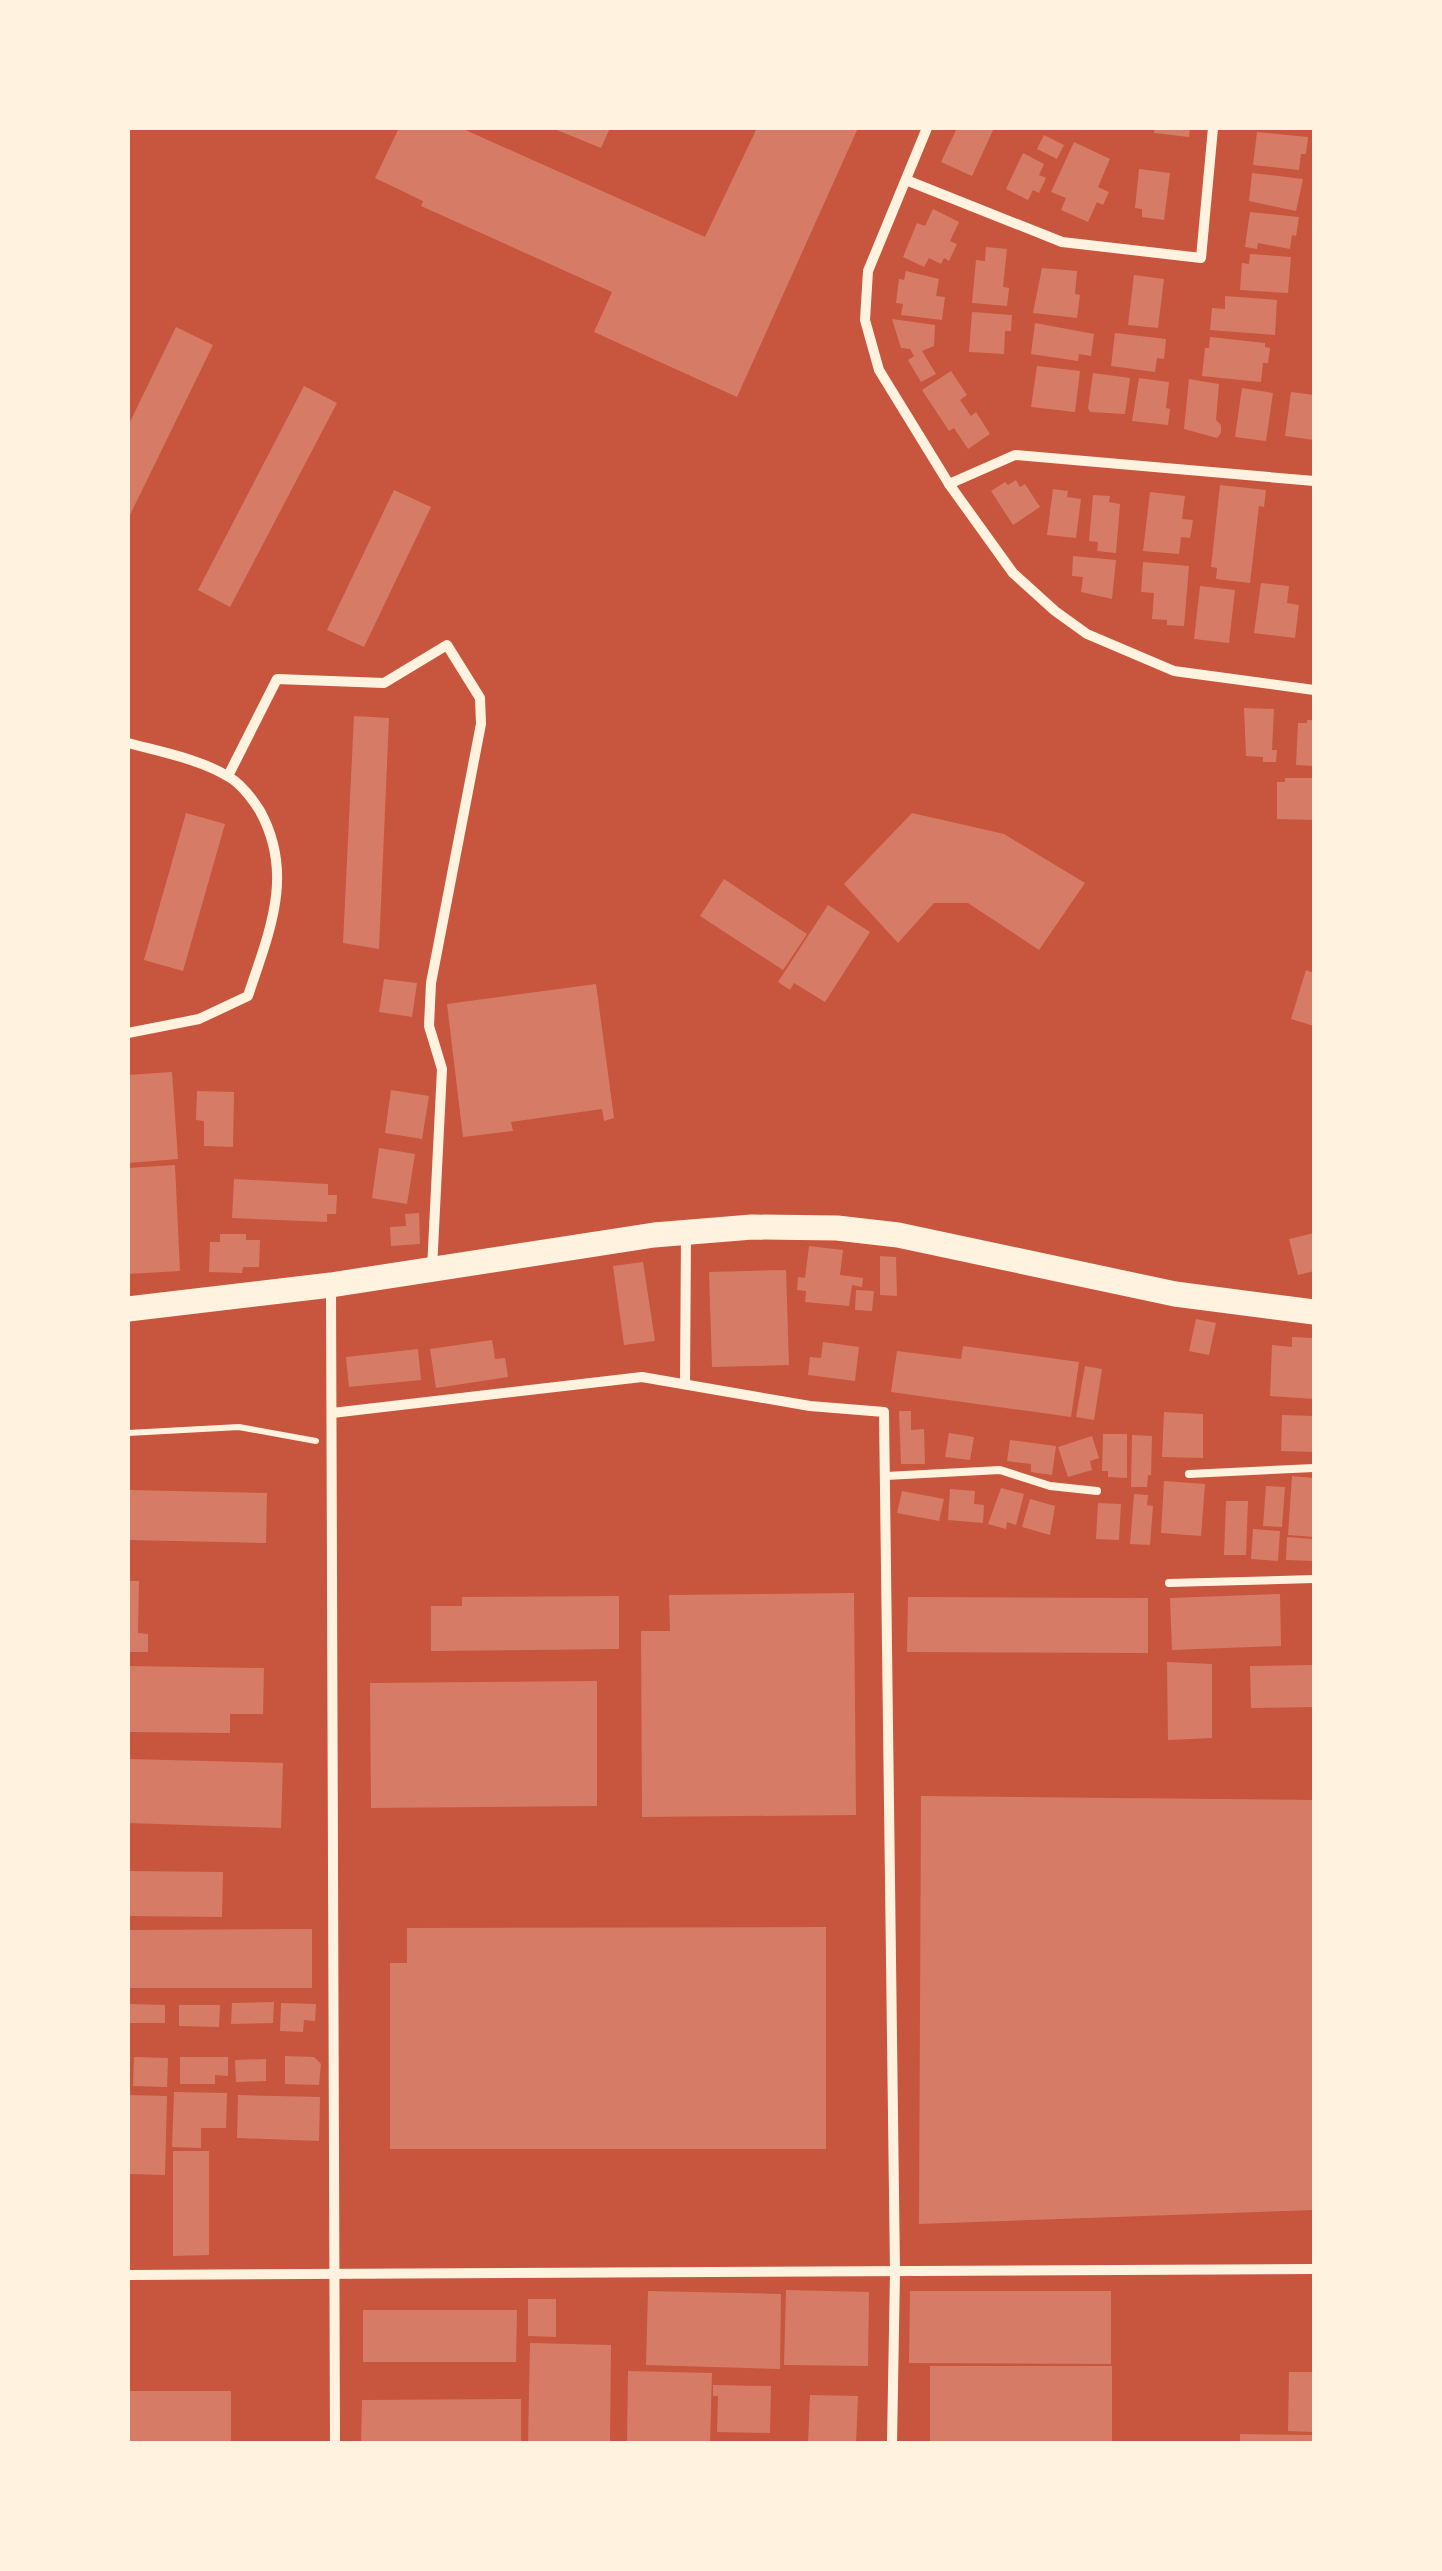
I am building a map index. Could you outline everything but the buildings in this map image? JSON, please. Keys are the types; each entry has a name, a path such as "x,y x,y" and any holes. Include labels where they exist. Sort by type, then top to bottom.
{"main road":[{"path":"128,1309 752,1227 836,1228 898,1235 1175,1294 1314,1312"}],"street":[{"path":"927,128 868,271 866,320 879,370 949,484 1013,573 1054,611 1087,634 1174,671 1314,690"},
{"path":"906,180 1062,242 1201,258 1213,128"},
{"path":"949,484 1015,455 1314,480"},
{"path":"228,776 277,679 384,683 448,645 480,698 482,724 431,983 429,1026 442,1069 432,1270"},
{"path":"128,744 176,756 228,776 256,804 274,836 278,873 272,922 248,996 199,1019 128,1033"},
{"path":"685,1384 686,1233"},
{"path":"330,1285 335,2444"},
{"path":"332,1413 642,1377 810,1406 884,1412 894,2272 892,2444"},
{"path":"128,2274 1314,2269"}],"lane":[{"path":"1190,1474 1314,1468"},
{"path":"886,1476 1000,1470 1050,1486 1097,1492"},
{"path":"1170,1582 1314,1579"}],"path":[{"path":"128,1433 239,1428 332,1444"}]}
